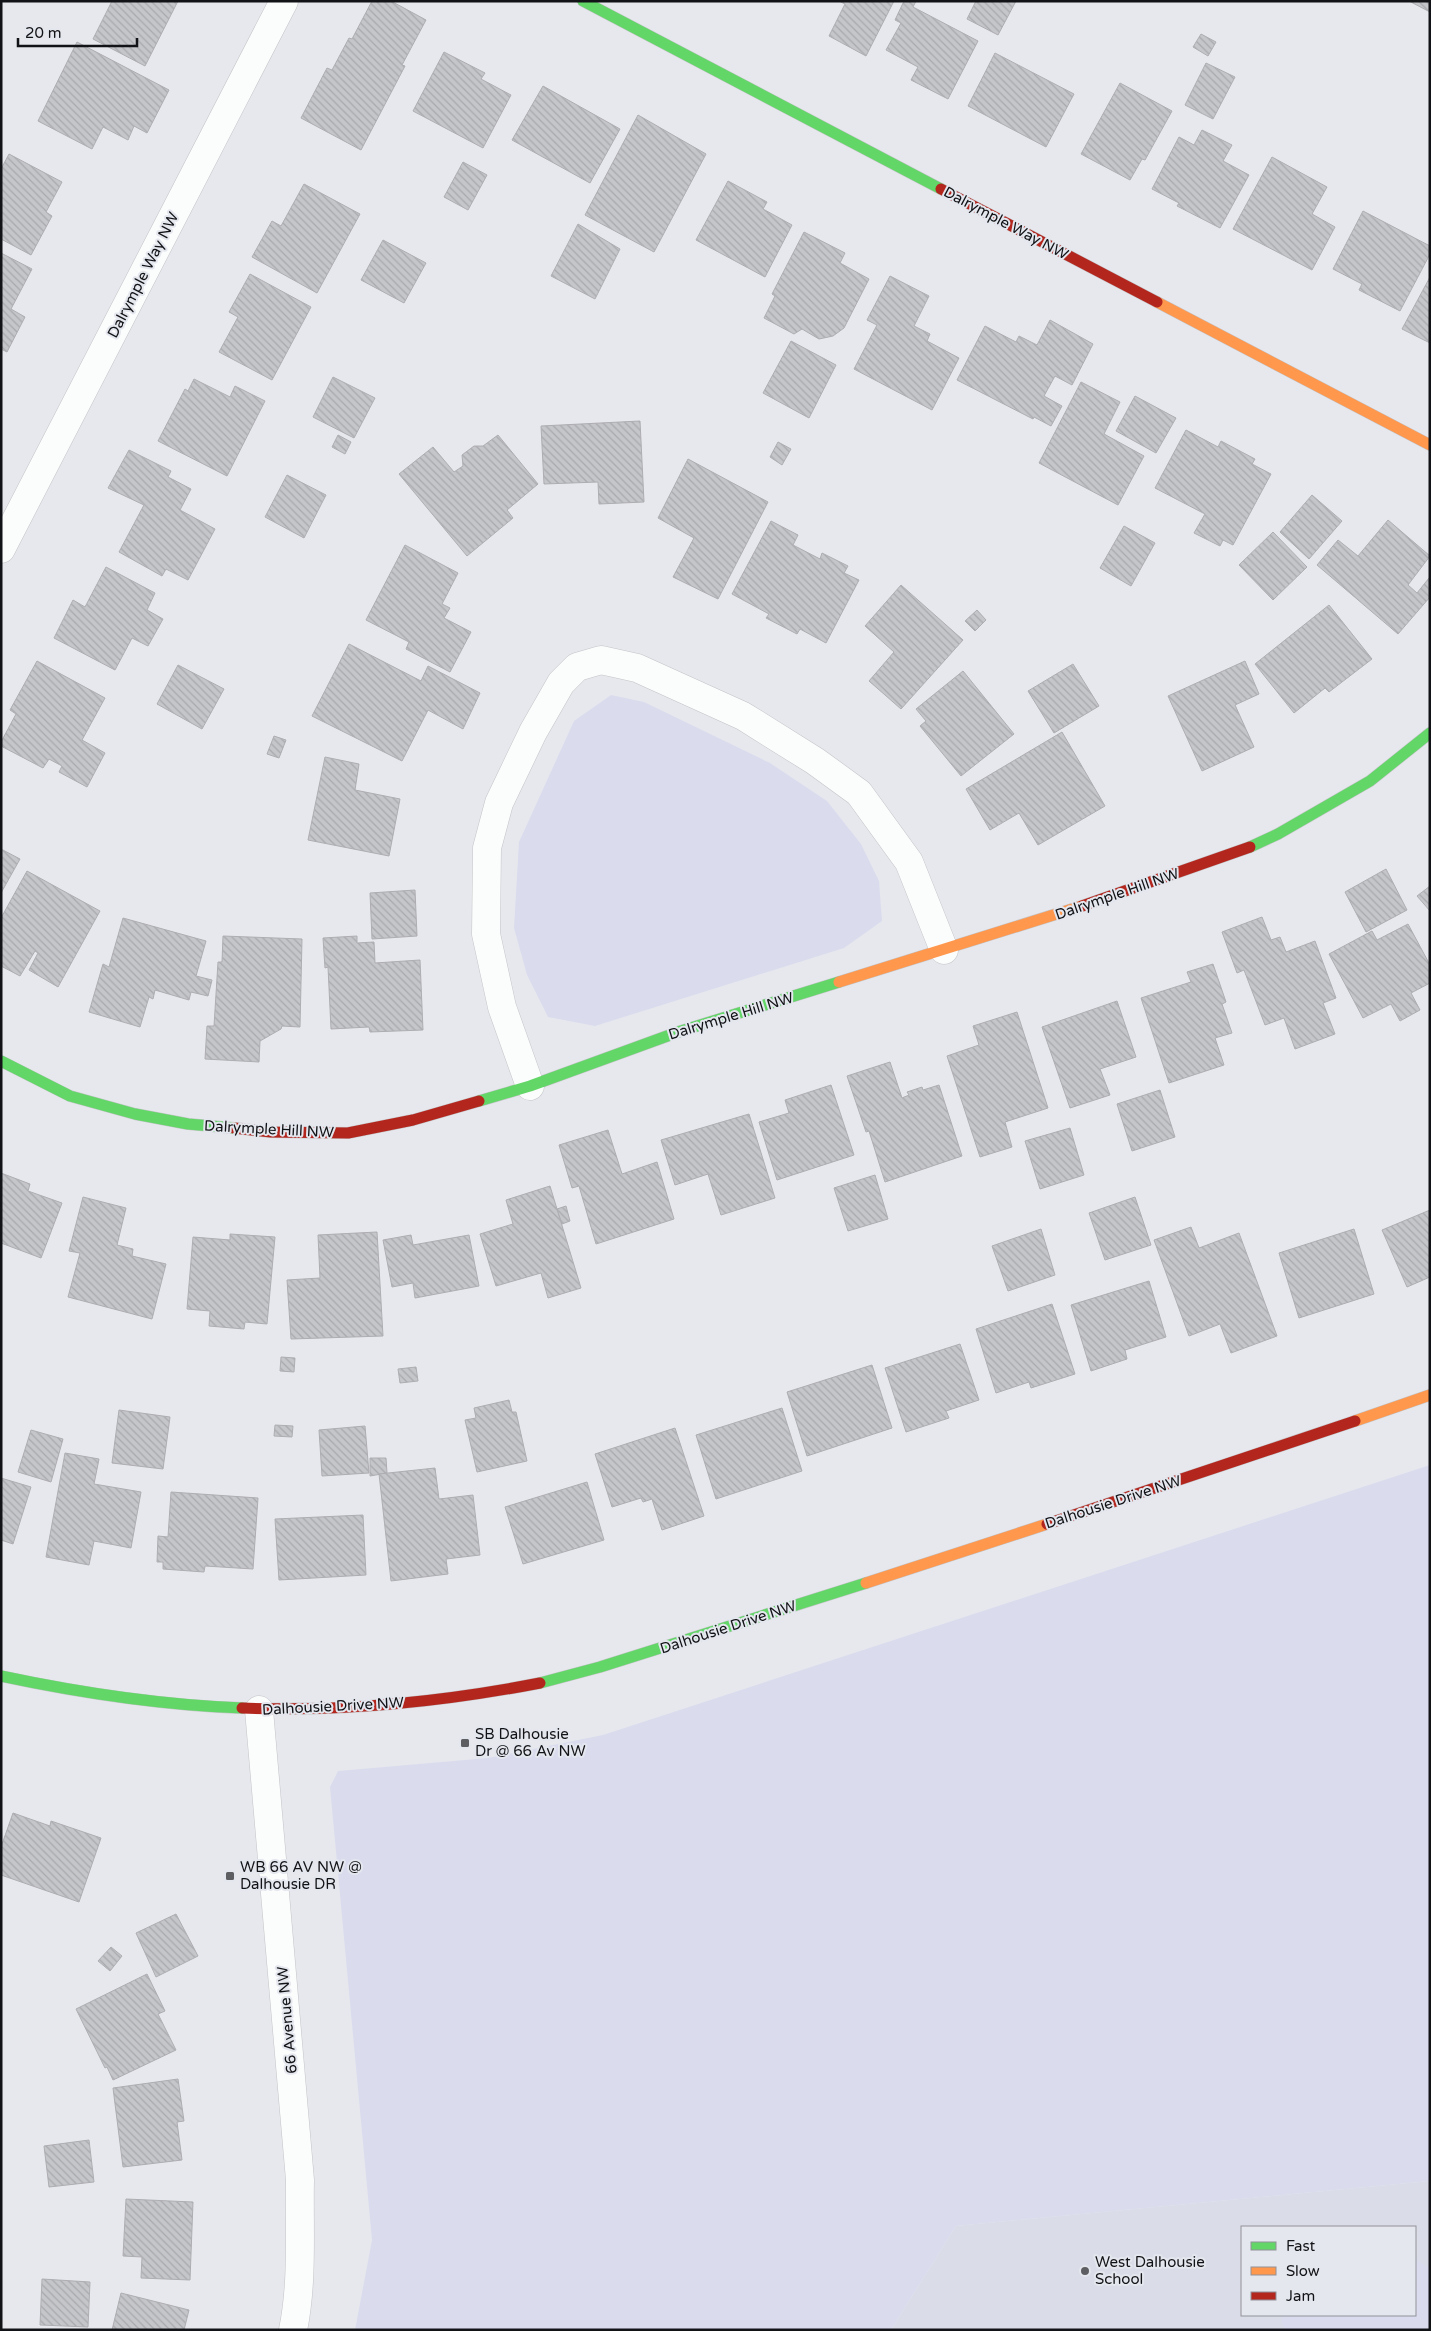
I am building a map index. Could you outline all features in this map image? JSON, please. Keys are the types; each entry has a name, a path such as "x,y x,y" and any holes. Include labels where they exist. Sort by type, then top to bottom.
{"street":[{"name":"Dalrymple Way NW","path":"1,549 284,1"},
{"name":"Dalrymple Way NW","path":"583,1 1430,445"},
{"path":"530,1086 502,1008 486,934 487,848 499,803 532,732 561,683 577,667 601,660 637,668 743,716 815,761 860,793 909,862 944,950"},
{"name":"Dalrymple Hill NW","path":"1,1061 70,1096 135,1114 188,1124 271,1132 348,1133 413,1120 530,1086 680,1031 1120,894 1237,852 1278,834 1370,781 1430,733"},
{"name":"Dalhousie Drive NW","path":"1,1676 82,1694 187,1707 259,1710 374,1707 448,1698 555,1680 705,1636 1172,1484 1430,1395"},
{"name":"66 Avenue NW","path":"259,1710 300,2180 296,2315 293,2330"}],"shaded area":[{"path":"611,695 644,702 770,763 827,801 861,844 879,881 882,921 844,948 595,1026 548,1017 527,975 514,928 519,842 574,721"},
{"path":"1430,1465 1430,2181 956,2226 891,2330 355,2330 372,2240 330,1787 338,1771 488,1758 603,1735"},
{"name":"West Dalhousie School","path":"1430,2181 1430,2330 891,2330 956,2226"},
{"path":"1416,2260 1430,2268 1430,2330 1286,2330 1283,2326 1281,2316 1416,2316"}],"building":[{"path":"112,1 178,1 145,66 93,39"},
{"path":"372,1 391,1 426,20 402,65 405,66 361,150 301,118 327,68 332,70 349,38 352,39"},
{"path":"839,1 894,1 866,56 829,36 845,4"},
{"path":"904,1 916,1 913,7 978,41 948,99 911,80 918,67 886,50 901,23 895,20"},
{"path":"976,1 1016,1 998,35 967,19"},
{"path":"1409,1 1430,1 1430,12"},
{"path":"1201,34 1216,42 1208,56 1193,47"},
{"path":"77,42 169,90 147,133 134,126 128,140 103,127 92,149 38,121"},
{"path":"444,52 485,73 481,79 511,95 483,148 413,111"},
{"path":"995,53 1074,94 1046,147 968,106"},
{"path":"1206,63 1235,77 1213,119 1185,105"},
{"path":"1120,83 1172,111 1145,160 1142,159 1130,180 1081,154"},
{"path":"543,86 620,129 590,183 512,140"},
{"path":"638,115 706,154 654,252 585,215"},
{"path":"1202,130 1232,145 1223,161 1249,175 1220,228 1177,206 1179,203 1152,189 1179,137 1194,145"},
{"path":"9,154 62,182 46,212 52,216 31,255 1,239 1,169"},
{"path":"1272,157 1327,187 1312,214 1335,227 1312,270 1233,229"},
{"path":"463,162 487,175 468,210 444,197"},
{"path":"728,181 767,202 763,209 792,225 765,277 696,240"},
{"path":"304,184 360,214 317,293 252,257 272,221 281,226"},
{"path":"1363,211 1430,246 1430,254 1400,311 1359,290 1362,284 1333,269"},
{"path":"578,224 620,249 595,299 551,276"},
{"path":"804,232 845,253 840,263 869,279 844,328 833,336 819,339 802,329 794,334 764,318 775,296 772,294"},
{"path":"383,240 426,263 404,303 361,280"},
{"path":"1,253 32,269 11,309 25,317 7,352 1,349"},
{"path":"250,274 311,307 272,380 219,352 238,317 229,312"},
{"path":"890,276 929,296 914,326 930,334 927,341 959,358 932,410 854,369 877,325 867,320"},
{"path":"1430,277 1430,343 1402,329"},
{"path":"1050,320 1093,344 1072,385 1055,376 1044,396 1062,406 1051,426 1034,417 1033,419 957,380 985,326 1016,342 1019,336 1037,345"},
{"path":"791,341 836,365 809,418 763,393"},
{"path":"333,377 375,398 354,438 313,417"},
{"path":"194,379 230,397 235,386 265,401 227,476 158,441 185,389 188,391"},
{"path":"1081,382 1120,402 1104,434 1144,456 1118,505 1039,463"},
{"path":"1135,396 1176,418 1156,453 1116,431"},
{"path":"640,421 644,502 599,504 598,482 544,484 541,426"},
{"path":"1186,430 1218,447 1221,441 1255,459 1252,464 1271,474 1233,545 1223,540 1220,546 1194,533 1205,514 1155,488"},
{"path":"338,435 351,442 345,454 332,447"},
{"path":"498,435 538,484 507,510 513,518 467,556 399,474 433,447 454,472 463,466 462,455 474,446 483,446"},
{"path":"778,442 791,449 782,465 770,457"},
{"path":"129,450 171,471 168,477 191,489 180,510 215,529 188,580 166,569 162,576 119,552 144,505 108,488"},
{"path":"688,459 768,502 718,599 673,577 694,538 658,518"},
{"path":"287,475 326,495 304,538 265,517"},
{"path":"1312,495 1342,521 1309,559 1280,532"},
{"path":"1388,520 1430,556 1408,585 1417,593 1429,578 1430,597 1398,634 1317,565 1338,540 1358,556"},
{"path":"771,521 798,535 793,545 820,559 822,553 848,566 844,573 859,580 826,643 800,629 797,634 766,618 769,614 732,594"},
{"path":"1124,526 1155,543 1131,586 1100,568"},
{"path":"1273,532 1307,567 1273,600 1239,565"},
{"path":"405,545 458,573 442,604 450,608 444,618 471,632 450,672 406,649 409,642 366,620"},
{"path":"106,567 155,593 147,610 163,619 148,646 132,638 115,670 54,638 73,600 85,607"},
{"path":"901,585 963,640 901,709 869,681 894,652 865,626"},
{"path":"1329,605 1372,659 1329,692 1325,688 1294,713 1255,664"},
{"path":"977,610 986,620 975,631 965,621"},
{"path":"349,644 421,681 428,666 480,693 463,729 428,710 402,761 312,716"},
{"path":"37,661 105,698 82,740 105,753 87,787 59,772 62,766 49,759 43,768 1,746 1,742 16,714 10,710"},
{"path":"1245,661 1259,694 1235,705 1254,747 1202,771 1168,696"},
{"path":"1073,664 1099,706 1054,733 1028,691"},
{"path":"178,665 224,689 202,729 157,704"},
{"path":"963,671 1014,734 961,776 920,726 926,721 916,709"},
{"path":"1062,732 1105,806 1038,845 1019,813 990,830 966,789"},
{"path":"274,736 286,740 279,758 267,754"},
{"path":"325,757 359,764 355,790 400,799 389,856 308,840"},
{"path":"1,849 20,859 1,893"},
{"path":"1386,869 1407,910 1366,932 1345,892"},
{"path":"27,871 100,911 58,987 29,970 38,953 35,951 20,976 1,966 1,918"},
{"path":"1430,886 1430,911 1417,896"},
{"path":"415,890 417,936 372,939 370,893"},
{"path":"1262,917 1271,940 1280,937 1286,952 1315,941 1336,998 1323,1003 1335,1034 1295,1049 1284,1018 1265,1025 1244,970 1237,973 1222,932"},
{"path":"123,918 206,941 196,976 212,980 208,996 191,992 189,1000 155,990 153,999 149,997 140,1027 89,1012 103,964 109,967"},
{"path":"1408,924 1430,965 1430,983 1411,993 1420,1010 1400,1021 1391,1004 1363,1018 1329,954 1372,931 1377,940"},
{"path":"223,936 302,939 300,1027 282,1026 281,1029 260,1041 259,1062 205,1059 207,1026 214,1026 218,962 222,962"},
{"path":"357,936 357,943 374,942 375,963 420,960 423,1030 370,1032 369,1027 331,1029 328,967 325,968 323,938"},
{"path":"1213,964 1226,1002 1222,1004 1232,1033 1215,1038 1224,1065 1169,1083 1141,998 1191,982 1187,972"},
{"path":"1117,1001 1136,1057 1100,1069 1110,1095 1070,1108 1042,1027"},
{"path":"1017,1012 1048,1108 1005,1122 1012,1147 980,1157 947,1056 979,1045 973,1026"},
{"path":"890,1062 902,1098 909,1095 907,1092 922,1087 923,1090 939,1085 962,1156 885,1182 869,1131 866,1132 847,1076"},
{"path":"831,1085 854,1155 777,1180 759,1122 789,1113 785,1100"},
{"path":"1160,1090 1175,1137 1132,1151 1117,1104"},
{"path":"749,1114 775,1198 721,1215 708,1174 675,1185 661,1140"},
{"path":"1070,1128 1084,1175 1040,1189 1025,1141"},
{"path":"608,1130 622,1174 657,1162 674,1219 596,1244 579,1186 572,1188 559,1145"},
{"path":"1,1173 30,1184 28,1191 62,1203 41,1258 1,1243"},
{"path":"875,1175 888,1219 848,1231 834,1188"},
{"path":"550,1186 581,1288 548,1298 541,1273 496,1286 480,1234 513,1224 506,1200"},
{"path":"83,1197 126,1208 117,1245 133,1249 132,1256 166,1264 152,1319 68,1297 80,1253 69,1251"},
{"path":"1135,1197 1151,1245 1105,1260 1089,1213"},
{"path":"566,1206 570,1221 562,1224 557,1209"},
{"path":"1430,1210 1430,1277 1407,1287 1382,1230"},
{"path":"1191,1227 1199,1248 1239,1233 1277,1336 1231,1353 1220,1324 1189,1336 1154,1240"},
{"path":"1041,1229 1055,1275 1008,1291 992,1246"},
{"path":"1354,1229 1374,1294 1299,1318 1279,1253"},
{"path":"377,1232 383,1336 291,1339 287,1280 320,1278 318,1235"},
{"path":"230,1234 275,1237 267,1324 245,1322 244,1329 209,1326 210,1311 187,1309 193,1237 230,1240"},
{"path":"411,1235 413,1245 469,1235 479,1286 415,1298 413,1283 392,1287 383,1240"},
{"path":"1149,1281 1166,1337 1125,1350 1127,1359 1091,1371 1071,1305"},
{"path":"1052,1304 1075,1374 1031,1388 1029,1382 996,1393 976,1329"},
{"path":"960,1344 979,1400 946,1411 949,1418 906,1432 885,1368"},
{"path":"281,1357 295,1358 294,1372 280,1371"},
{"path":"872,1365 892,1428 807,1456 787,1392"},
{"path":"416,1367 418,1381 400,1383 398,1369"},
{"path":"509,1400 512,1412 516,1412 527,1461 477,1472 465,1420 476,1418 474,1408"},
{"path":"782,1408 802,1471 716,1499 696,1435"},
{"path":"119,1410 170,1417 163,1469 112,1463"},
{"path":"275,1425 293,1426 292,1437 274,1436"},
{"path":"365,1426 369,1473 322,1476 319,1430"},
{"path":"675,1428 704,1516 662,1530 652,1499 643,1502 641,1498 612,1507 595,1454"},
{"path":"31,1430 63,1439 51,1482 18,1472"},
{"path":"65,1453 99,1459 94,1484 141,1492 131,1548 94,1541 89,1565 46,1557"},
{"path":"370,1458 386,1458 387,1473 370,1476"},
{"path":"435,1468 439,1499 473,1495 480,1555 446,1559 448,1574 391,1581 379,1474"},
{"path":"1,1478 31,1487 13,1544 1,1540"},
{"path":"587,1482 604,1540 523,1564 505,1507"},
{"path":"171,1492 258,1498 253,1569 205,1566 204,1572 163,1569 163,1562 157,1562 158,1536 168,1537"},
{"path":"363,1515 366,1575 279,1580 275,1519"},
{"path":"13,1813 50,1826 51,1821 101,1838 79,1902 1,1875 1,1847"},
{"path":"176,1914 198,1956 156,1977 136,1933"},
{"path":"111,1947 122,1956 110,1971 98,1961"},
{"path":"147,1974 165,2011 158,2014 176,2050 113,2080 107,2067 105,2068 76,2009"},
{"path":"178,2079 184,2121 177,2122 182,2160 123,2167 113,2088"},
{"path":"89,2140 94,2182 49,2187 44,2146"},
{"path":"126,2199 193,2202 190,2280 141,2278 142,2257 123,2256"},
{"path":"42,2279 90,2282 88,2327 40,2325"},
{"path":"121,2293 189,2310 184,2330 112,2330"}],"traffic: fast":[{"path":"583,1 941,189"},
{"path":"1250,847 1278,834 1370,781 1430,733"},
{"path":"479,1101 530,1086 681,1031 839,982"},
{"path":"1,1061 70,1096 135,1114 188,1124 234,1128"},
{"path":"540,1683 600,1667 866,1583"},
{"path":"1,1676 121,1697 181,1704 242,1708"}],"traffic: slow":[{"path":"1157,302 1430,445"},
{"path":"839,982 1082,906"},
{"path":"1355,1421 1430,1395"},
{"path":"866,1583 1047,1524"}],"traffic: jam":[{"path":"941,189 1157,302"},
{"path":"1082,906 1250,847"},
{"path":"234,1128 271,1132 348,1133 413,1120 479,1101"},
{"path":"1047,1524 1355,1421"},
{"path":"242,1708 280,1709 392,1704 503,1690 540,1683"}],"place":[{"name":"SB Dalhousie Dr @ 66 Av NW","path":"465,1743"},
{"name":"WB 66 AV NW @ Dalhousie DR","path":"230,1876"},
{"name":"West Dalhousie School","path":"1085,2271"}]}
